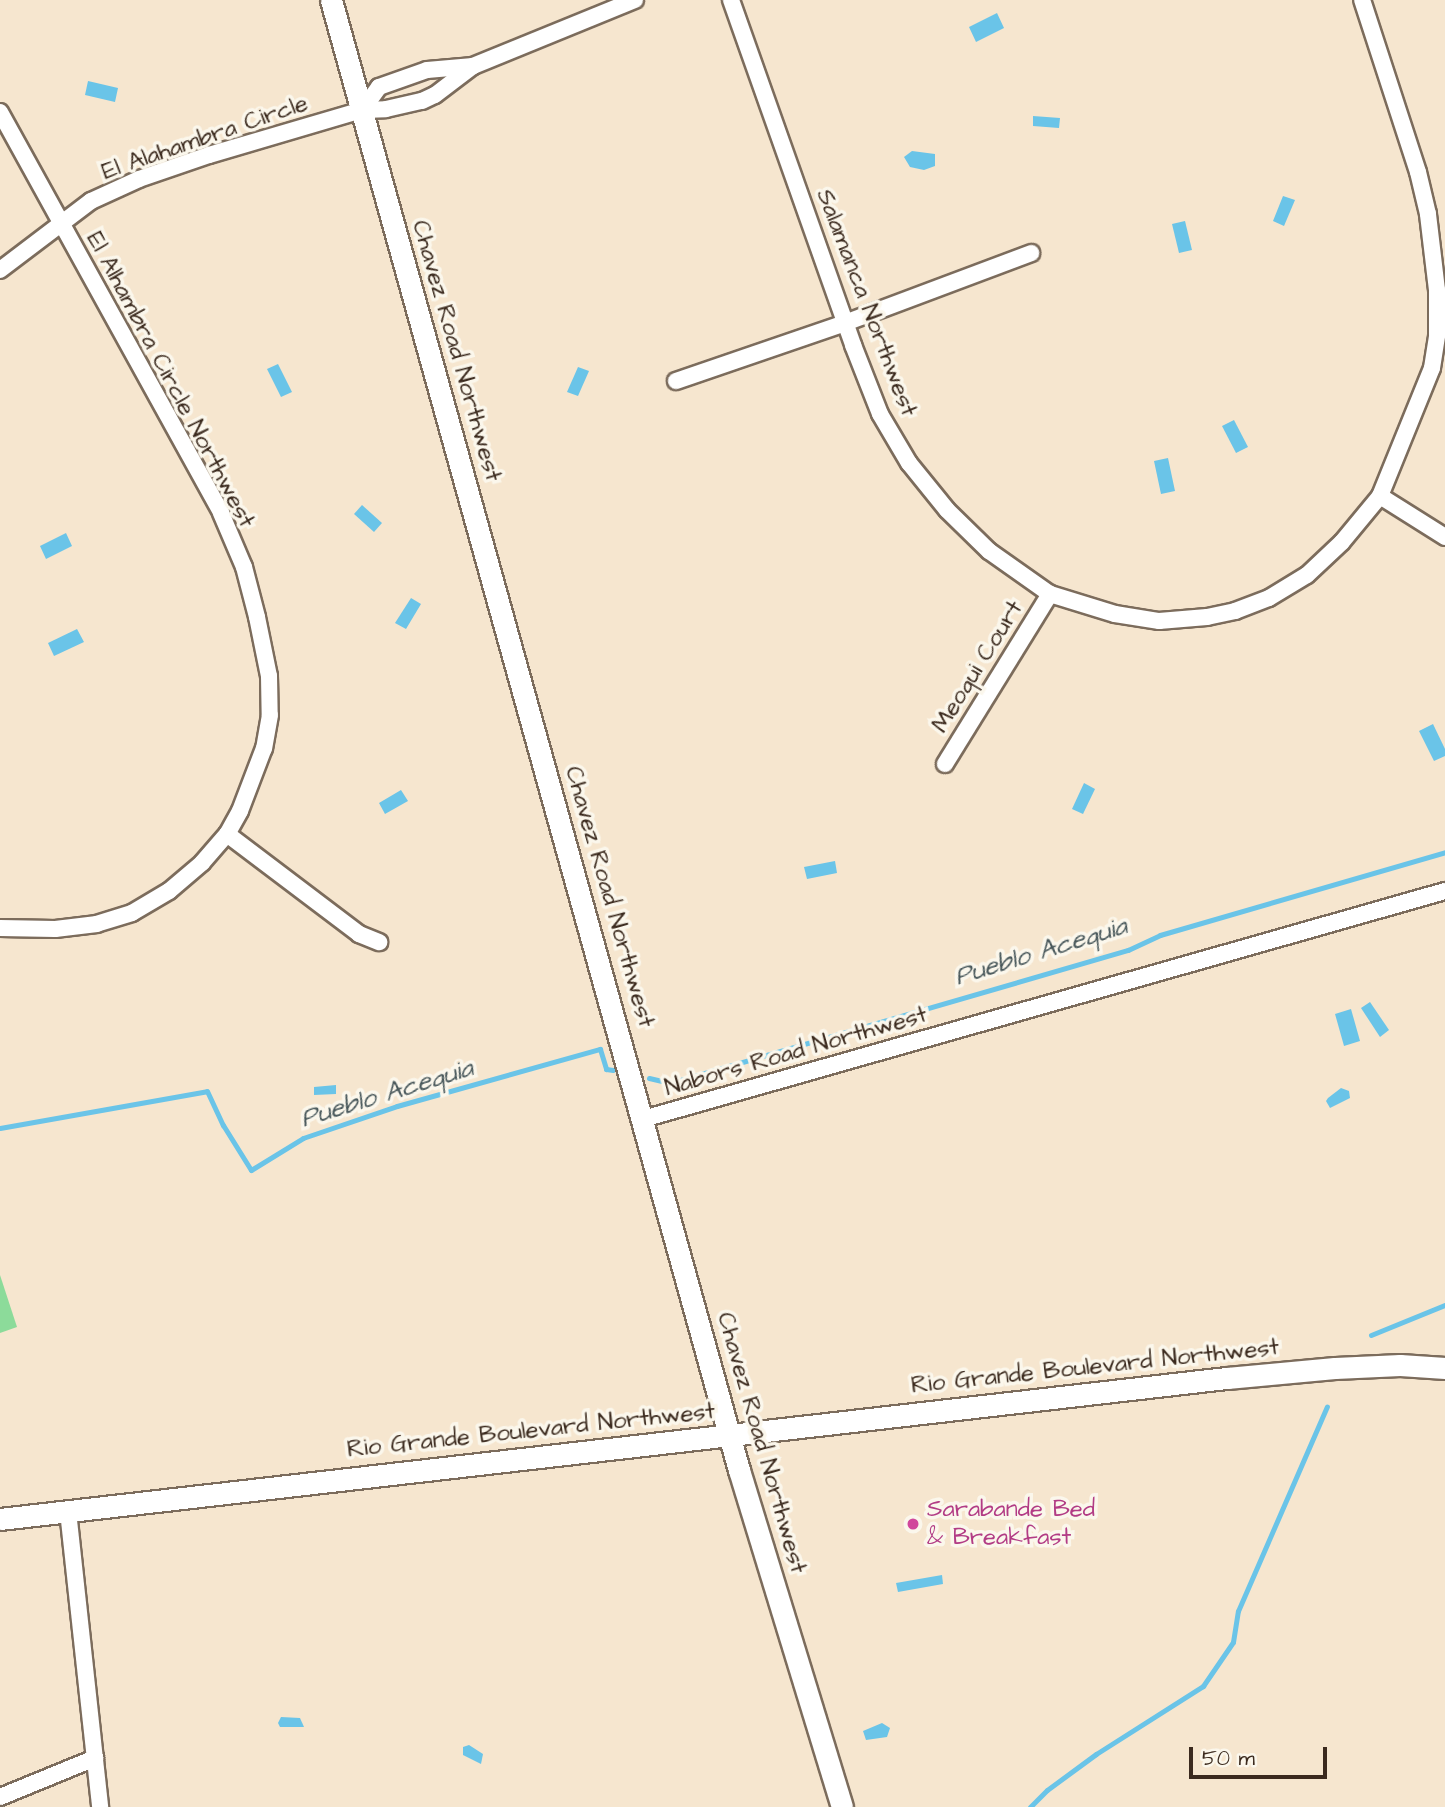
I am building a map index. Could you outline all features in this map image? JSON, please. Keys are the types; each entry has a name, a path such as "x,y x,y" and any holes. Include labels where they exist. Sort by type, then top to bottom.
{"street":[{"name":"Chavez Road Northwest","path":"331,0 729,1435 842,1807"},
{"path":"362,110 379,87 426,70 473,66 635,0"},
{"name":"Salamanca Northwest","path":"731,0 845,323 880,414 909,463 947,510 989,551 1050,594 1115,614 1159,621 1207,617 1235,611 1269,598 1307,575 1342,542 1380,496 1432,368 1437,335 1435,254 1418,172 1362,0"},
{"name":"El Alahambra Circle","path":"0,270 91,201 139,179 209,155 362,110 386,109 422,101 435,95 473,66"},
{"name":"El Alhambra Circle Northwest","path":"0,112 221,513 244,567 257,617 269,676 270,715 264,748 240,811 227,834 202,863 169,891 132,914 97,923 55,929 0,928"},
{"path":"676,381 845,323 1031,253"},
{"path":"1380,496 1445,537"},
{"name":"Meoqui Court","path":"945,764 1050,594"},
{"path":"227,834 359,934 379,942"},
{"name":"Nabors Road Northwest","path":"643,1119 1445,891"},
{"name":"Rio Grande Boulevard Northwest","path":"0,1520 1317,1369 1400,1365 1445,1368"},
{"path":"68,1511 100,1807"},
{"path":"0,1797 95,1758"}],"green space":[{"path":"0,1275 17,1327 0,1333"}],"water":[{"path":"997,13 1004,28 976,42 969,27"},
{"path":"88,81 118,88 115,102 85,95"},
{"path":"1033,116 1060,118 1059,128 1033,126"},
{"path":"912,151 935,154 935,166 924,170 910,167 904,157"},
{"path":"1283,196 1295,200 1284,226 1273,221"},
{"path":"1185,221 1192,250 1179,253 1172,224"},
{"path":"278,364 292,392 281,397 267,369"},
{"path":"578,367 589,371 578,396 567,392"},
{"path":"1234,420 1248,447 1236,453 1222,426"},
{"path":"1168,458 1175,491 1161,494 1154,461"},
{"path":"362,505 382,523 374,532 354,514"},
{"path":"66,533 72,546 46,559 40,546"},
{"path":"411,598 421,604 406,629 395,623"},
{"path":"77,629 84,642 54,656 48,643"},
{"path":"1433,724 1445,749 1445,756 1434,761 1419,731"},
{"path":"1084,783 1095,789 1083,814 1072,809"},
{"path":"401,790 408,801 385,814 379,803"},
{"path":"835,861 837,873 807,879 804,867"},
{"path":"1370,1002 1389,1030 1380,1037 1361,1008"},
{"path":"1351,1009 1360,1041 1344,1046 1335,1014"},
{"path":"336,1085 336,1094 314,1095 314,1087"},
{"path":"1341,1088 1349,1091 1350,1098 1330,1108 1326,1101"},
{"path":"942,1575 943,1584 898,1592 896,1583"},
{"path":"281,1717 300,1718 304,1727 280,1727 278,1723"},
{"path":"882,1723 890,1728 887,1737 866,1740 863,1731"},
{"path":"469,1745 483,1754 481,1764 463,1755 463,1747"}],"waterway":[{"name":"Pueblo Acequia","path":"649,1078 670,1083 1128,950 1160,935 1445,852"},
{"name":"Pueblo Acequia","path":"0,1128 207,1091 223,1125 251,1170 303,1138 397,1106 600,1049 606,1069 613,1070"},
{"path":"1371,1335 1445,1305"},
{"path":"1030,1807 1047,1790 1096,1754 1203,1686 1233,1642 1238,1611 1327,1406"}],"place":[{"name":"Sarabande Bed & Breakfast","path":"913,1524"}]}
